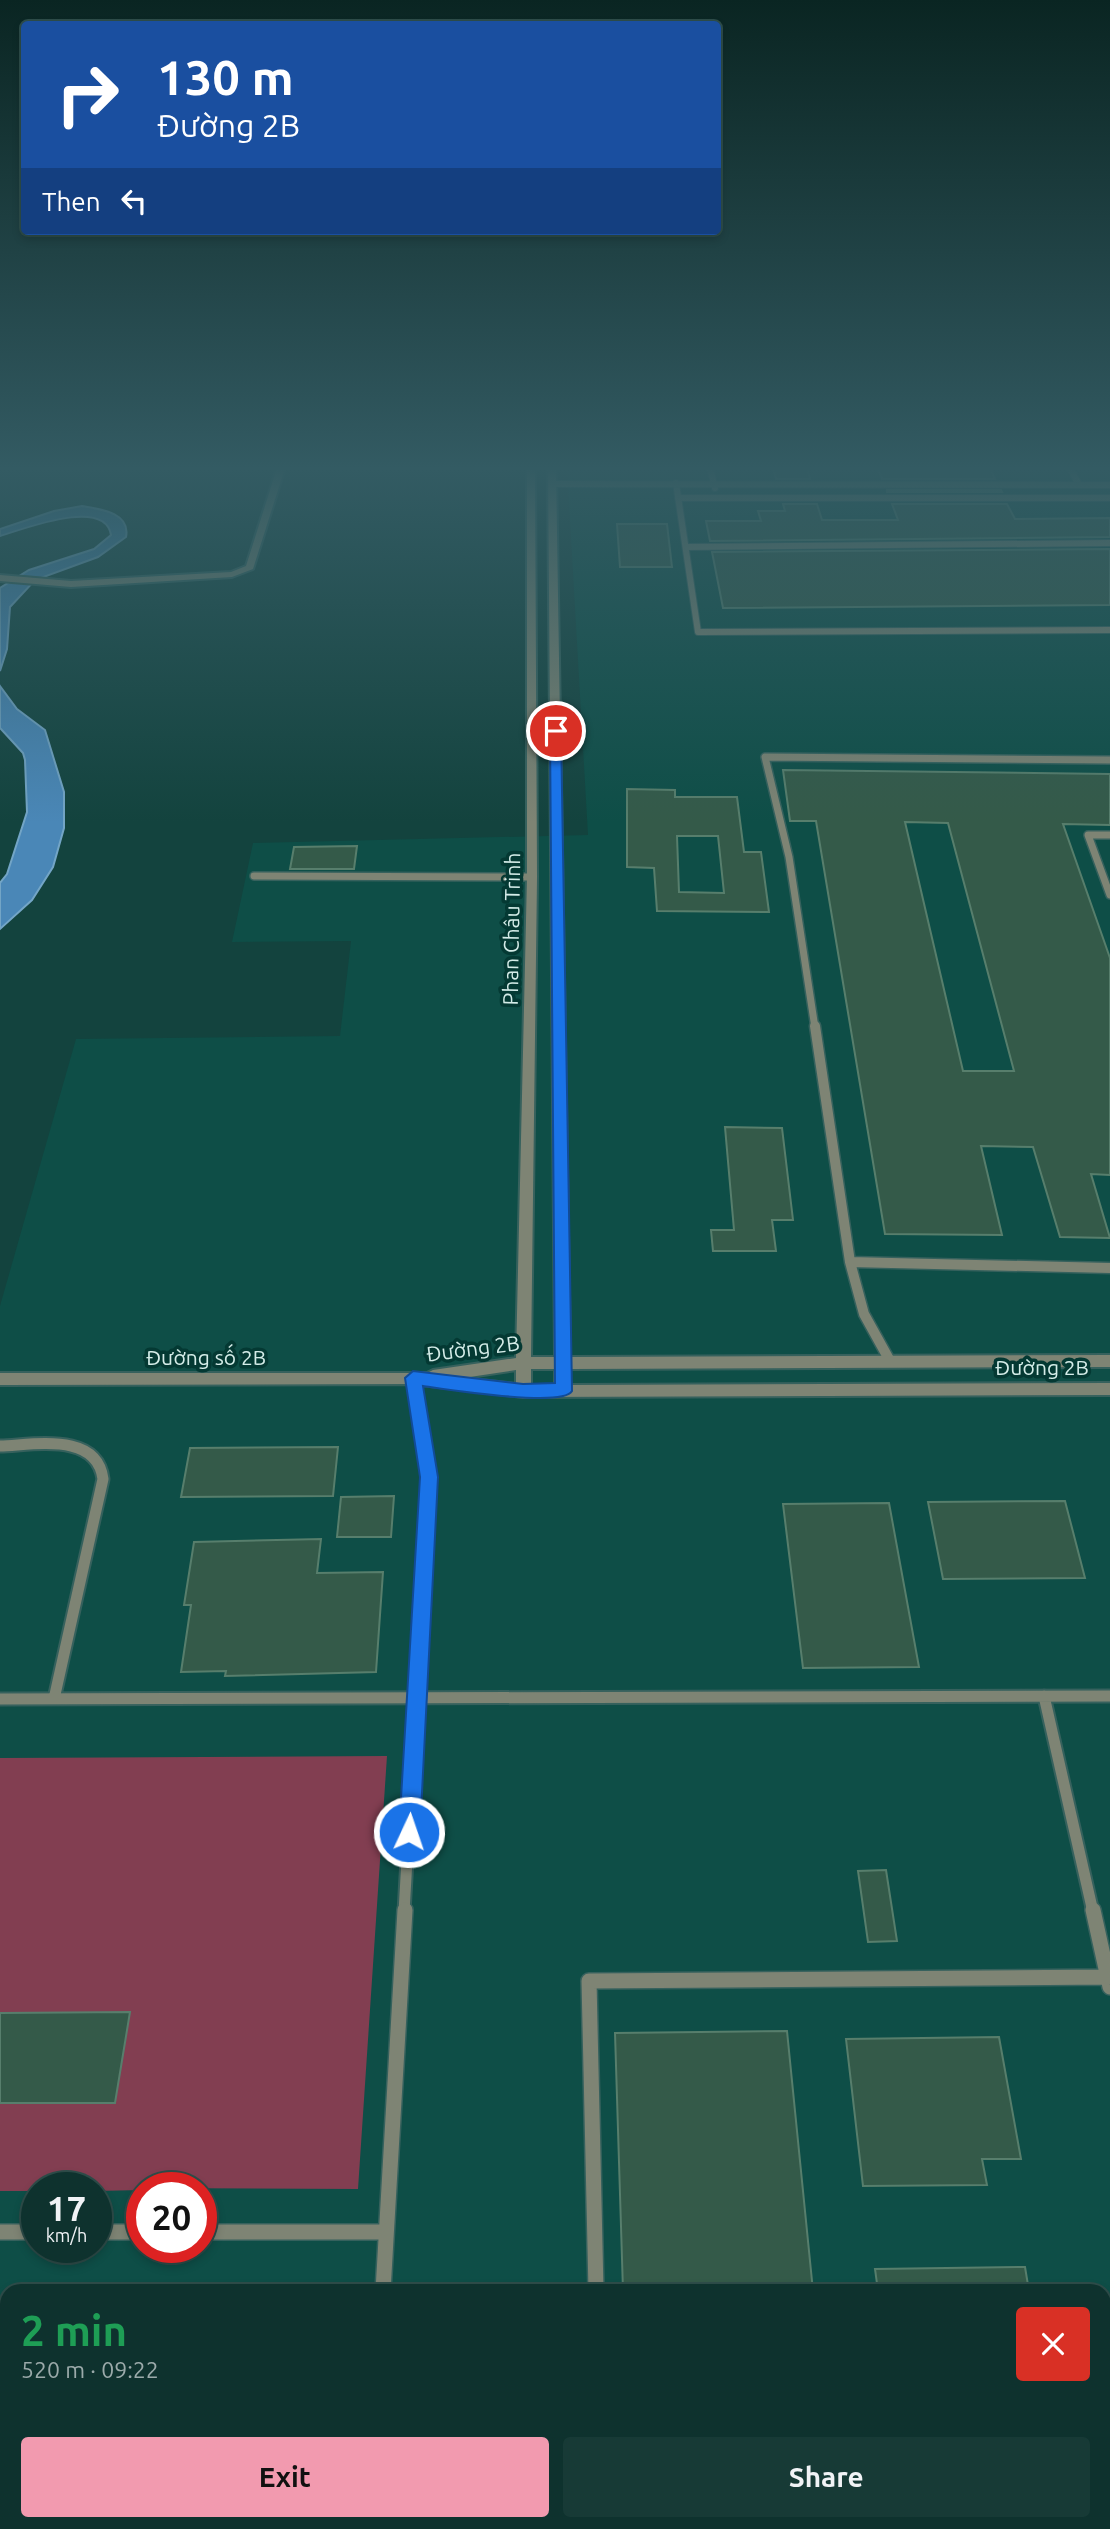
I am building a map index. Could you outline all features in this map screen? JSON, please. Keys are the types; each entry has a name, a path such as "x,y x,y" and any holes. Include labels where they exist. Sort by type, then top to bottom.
{"street":[{"name":"Phan Châu Trinh","path":"523,1391 532,877 531,586"},
{"name":"Phan Châu Trinh","path":"554,586 563,1391"},
{"name":"Đường 2B","path":"413,1378 524,1363 1110,1361"},
{"name":"Đường 2B","path":"413,1378 523,1391 1110,1389"},
{"name":"Đường số 2B","path":"0,1379 413,1378"}],"lane":[{"path":"691,586 698,632 1110,630"},
{"path":"890,1361 858,1302 789,857 765,757 1110,760"},
{"path":"1110,835 1088,835 1110,895"},
{"path":"254,876 532,877"},
{"path":"850,1262 1110,1268"},
{"path":"383,2284 429,1477 413,1378"},
{"path":"0,1446 82,1447 95,1453 103,1464 103,1479 54,1699"},
{"path":"596,2284 589,1981 1109,1982 1044,1696"},
{"path":"0,1699 1110,1696"},
{"path":"0,2232 21,2232"},
{"path":"217,2232 386,2232"}],"shaded area":[{"path":"574,586 1110,586 1110,2284 0,2284 0,1306 76,1039 340,1036 351,941 232,942 253,843 588,835"},
{"path":"387,1756 358,2189 217,2188 217,2172 126,2172 126,2190 112,2191 112,2172 21,2172 21,2191 0,2191 0,1758"}],"water":[{"path":"29,586 10,607 7,649 0,671 0,588"},
{"path":"0,686 17,709 45,730 64,792 64,828 53,867 32,900 0,929 0,883 7,874 27,812 25,760 23,753 0,728"}],"building":[{"path":"719,586 1110,586 1110,605 723,608"},
{"path":"783,770 1110,774 1110,825 1063,824 1110,958 1110,1175 1091,1174 1110,1238 1060,1237 1033,1147 981,1146 1002,1235 885,1234 816,821 790,821","holes":["905,822 948,823 1014,1071 963,1071"]},
{"path":"627,789 675,790 675,797 737,797 744,852 761,852 769,912 657,911 654,868 627,867","holes":["677,836 718,836 724,893 679,892"]},
{"path":"357,846 354,869 290,869 294,847"},
{"path":"725,1127 782,1128 793,1220 772,1220 776,1251 713,1251 711,1230 734,1230"},
{"path":"338,1447 333,1496 181,1497 190,1448"},
{"path":"394,1496 391,1537 337,1537 341,1497"},
{"path":"1065,1501 1085,1578 943,1579 928,1502"},
{"path":"889,1503 919,1667 803,1668 783,1504"},
{"path":"321,1539 317,1573 383,1572 376,1672 225,1676 226,1671 181,1672 191,1605 184,1605 194,1542"},
{"path":"886,1870 897,1941 868,1942 858,1871"},
{"path":"130,2012 115,2103 0,2103 0,2013"},
{"path":"787,2031 812,2284 623,2284 615,2033"},
{"path":"999,2037 1021,2159 982,2159 987,2185 863,2186 846,2039"},
{"path":"1025,2267 1028,2284 877,2284 875,2269"}],"route":[{"path":"409,1832 429,1477 413,1378 523,1391 563,1391 556,731"}]}
